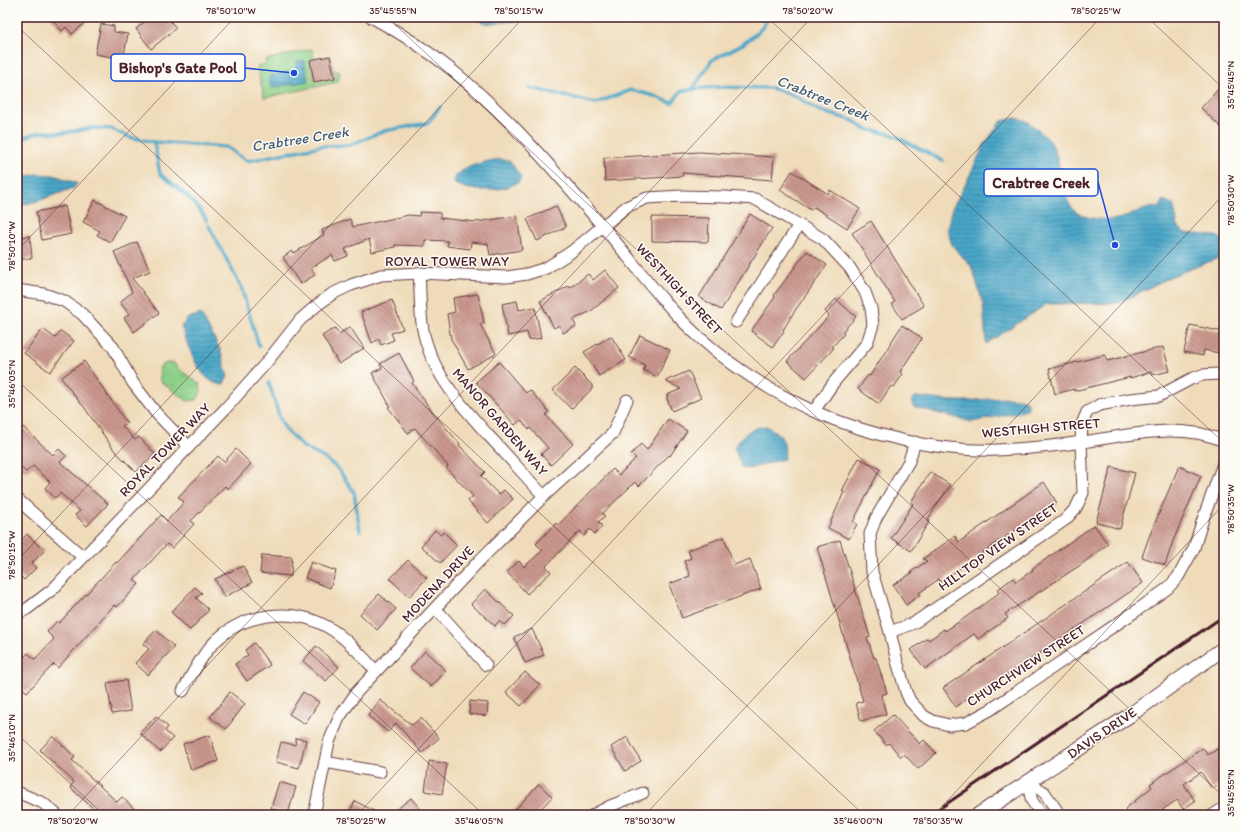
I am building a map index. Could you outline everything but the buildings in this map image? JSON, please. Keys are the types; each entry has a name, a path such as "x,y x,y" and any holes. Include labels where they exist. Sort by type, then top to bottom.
{"main road":[{"name":"DAVIS DRIVE","path":"978,815 1130,715 1224,648"}],"street":[{"name":"WESTHIGH STREET","path":"371,17 431,54 496,108 697,335 756,380 814,411 878,435 949,448 995,450 1081,442 1160,431 1213,437 1224,442"},
{"name":"ROYAL TOWER WAY","path":"17,614 41,600 53,589 239,393 300,320 332,294 351,285 381,275 419,273 507,277 527,274 546,268 571,252 626,207 647,198 681,196 755,199 823,240 850,268 865,292 872,308 873,325 867,343 834,382 814,411"},
{"path":"736,322 799,225"},
{"name":"MANOR GARDEN WAY","path":"419,273 422,325 426,342 437,370 452,393 473,418 544,496"},
{"path":"17,290 44,294 64,301 82,314 113,347 133,383 156,413 189,447"},
{"name":"HILLTOP VIEW STREET","path":"890,632 914,623 1065,520 1076,508 1083,493 1081,442 1082,424 1088,412 1099,405 1159,396 1190,379 1202,375 1224,375"},
{"name":"MODENA DRIVE","path":"314,815 329,742 340,718 356,693 376,670 436,609 479,561 544,496 613,433 627,400"},
{"name":"CHURCHVIEW STREET","path":"915,442 909,461 876,518 870,534 872,572 906,692 914,705 924,716 933,721 949,725 966,723 990,710 1168,588 1178,577 1194,548 1224,461"},
{"path":"17,499 83,557"},
{"path":"436,609 486,664"},
{"path":"183,691 210,647 222,636 234,627 249,620 271,615 289,615 305,618 319,623 343,637 376,670"},
{"path":"325,762 380,772"},
{"path":"1027,782 1032,801 1042,815"},
{"path":"1027,782 1044,792 1060,815"},
{"path":"17,792 43,803 57,815"},
{"path":"593,815 610,806 643,794"},
{"path":"1213,815 1224,808"}],"green space":[{"path":"312,49 314,59 330,56 333,70 340,72 338,82 264,98 257,66 266,64 265,60"},
{"path":"165,363 174,363 180,370 200,384 201,392 196,400 187,401 160,381 160,367"}],"water":[{"path":"468,17 550,17 489,24"},
{"path":"579,17 620,17 615,23"},
{"path":"304,60 308,81 271,88 269,76 295,70 297,61"},
{"path":"1015,118 1033,125 1050,141 1057,159 1067,200 1072,208 1079,214 1093,218 1118,219 1146,209 1155,207 1160,208 1163,200 1173,204 1177,221 1176,225 1185,233 1216,236 1224,240 1224,254 1219,258 1170,277 1119,303 1047,304 986,344 983,304 976,280 971,266 952,245 947,229 952,208 984,145 1001,121"},
{"path":"500,159 510,161 521,177 519,182 504,188 492,190 465,188 455,183 454,178 463,170 482,163"},
{"path":"36,174 54,175 77,183 74,188 38,201 17,206 17,179"},
{"path":"201,314 220,349 228,377 223,385 215,383 207,378 201,371 191,354 181,327 188,318"},
{"path":"916,397 949,401 1014,398 1028,402 1028,408 1024,411 972,422 914,407 912,399"},
{"path":"766,426 780,435 785,447 784,459 748,469 742,468 734,447 747,432 755,428"}],"waterway":[{"path":"692,90 712,60 743,44 757,33 764,25 768,17"},
{"name":"Crabtree Creek","path":"530,88 596,103 631,90 654,96 672,103 681,91 712,87 772,88 795,96 820,111 854,121 865,129 891,134 943,161"},
{"name":"Crabtree Creek","path":"17,140 40,132 63,133 94,128 111,129 129,137 154,142 226,147 247,161 321,146 350,145 384,131 428,123 440,107"},
{"path":"154,142 160,174 192,201 207,221"},
{"path":"209,226 241,287 259,346"},
{"path":"269,383 280,419 286,430 303,447 326,459 338,469 354,492 360,531"}],"railway":[{"path":"930,815 1224,616"}],"place":[{"name":"Bishop's Gate Pool","path":"294,73"},
{"name":"Crabtree Creek","path":"1115,245"}]}
